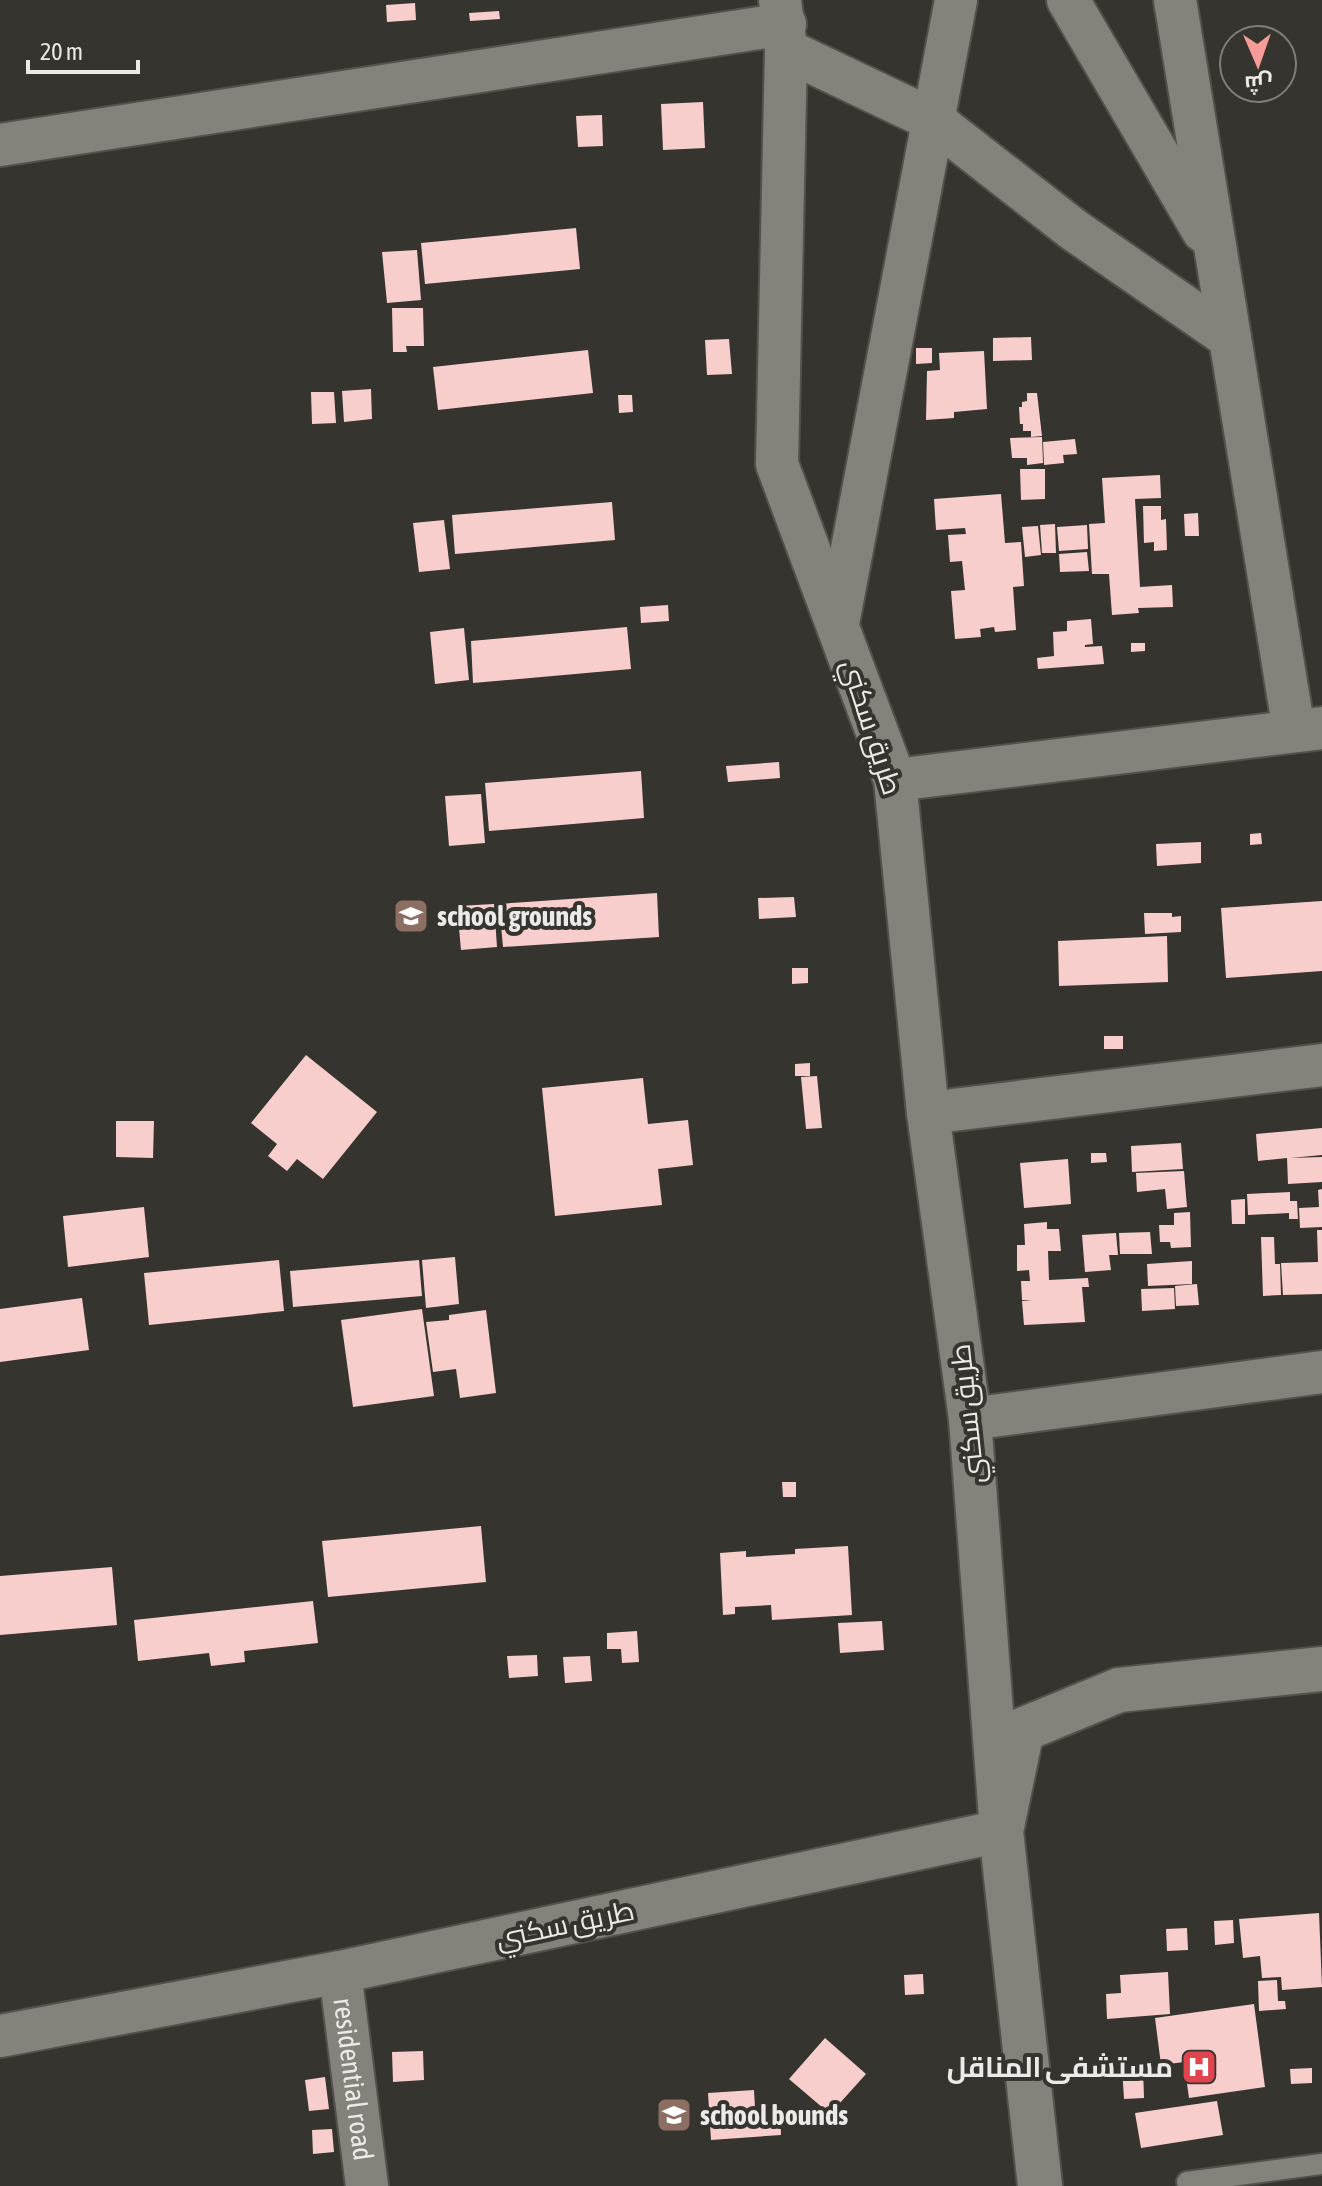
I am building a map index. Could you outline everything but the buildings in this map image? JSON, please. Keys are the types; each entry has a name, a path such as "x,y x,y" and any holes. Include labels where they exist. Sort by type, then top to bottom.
{"street":[{"path":"838,623 956,0"},
{"path":"1068,0 1203,231 1212,230"},
{"path":"895,780 1308,730 1230,338 1175,0"},
{"path":"0,145 784,25 933,120 1074,230 1230,338"},
{"name":"طريق سكني","path":"0,2036 340,1972 1001,1831 970,1419 928,1113 895,780 777,464 784,25"},
{"path":"928,1113 1322,1065"},
{"path":"970,1419 1322,1372"},
{"path":"1040,2186 1001,1831 1022,1730 1119,1690 1322,1669"},
{"name":"residential road","path":"340,1972 367,2186"}],"lane":[{"path":"1187,2182 1322,2164"}],"place":[{"name":"school grounds","path":"411,916"},
{"name":"مستشفى المناقل","path":"1199,2067"},
{"name":"school bounds","path":"674,2115"}]}
